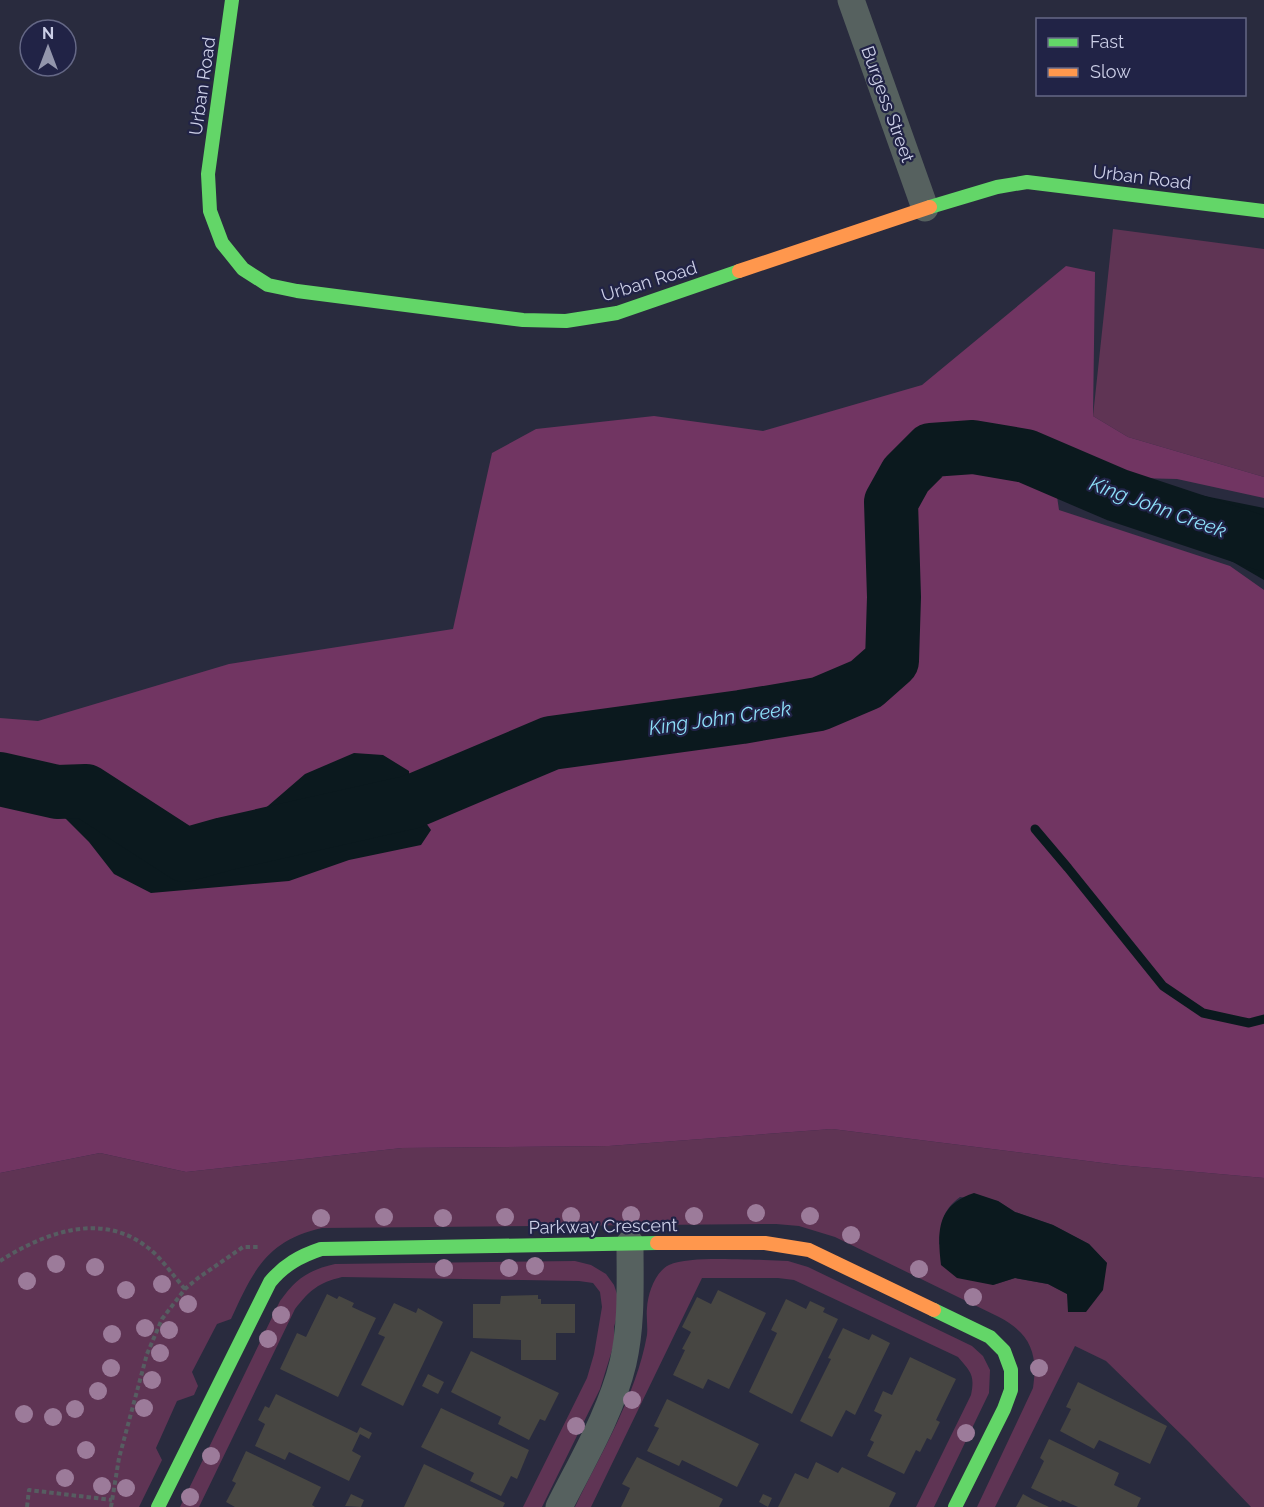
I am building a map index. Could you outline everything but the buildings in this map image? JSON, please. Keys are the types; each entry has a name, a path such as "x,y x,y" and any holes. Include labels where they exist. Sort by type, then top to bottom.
{"street":[{"name":"Urban Road","path":"232,0 208,174 210,211 222,243 243,269 268,285 297,291 522,320 566,321 617,313 925,208 997,187 1027,182 1264,211"},
{"name":"Burgess Street","path":"850,0 925,208"},
{"name":"Parkway Crescent","path":"158,1507 270,1282 282,1267 298,1257 321,1249 630,1243 765,1243 809,1250 859,1272 990,1337 1004,1351 1011,1370 1011,1390 1004,1409 955,1507"},
{"path":"559,1507 606,1412 623,1364 630,1317 630,1243"}],"path":[{"path":"0,1261 31,1244 66,1231 107,1228 147,1247 184,1289"},
{"path":"111,1507 119,1458 147,1354 162,1319 184,1289 237,1250 256,1246 282,1267"},
{"path":"27,1507 29,1490 112,1500"}],"shaded area":[{"path":"1113,229 1264,249 1264,477 1128,437 1093,416"},
{"path":"1066,266 1095,272 1093,416 1128,437 1264,477 1264,498 1177,479 1054,476 1059,510 1230,566 1264,590 1264,1178 1119,1165 832,1129 609,1146 402,1148 186,1172 100,1153 0,1173 0,718 38,721 229,664 453,629 492,453 536,429 654,416 763,431 922,385"},
{"path":"832,1129 1119,1165 1264,1178 1264,1507 1251,1507 1189,1442 1106,1361 1075,1346 995,1507 977,1507 1033,1388 1033,1355 1025,1338 1019,1330 999,1317 835,1237 799,1226 776,1224 322,1228 303,1233 275,1249 264,1260 247,1286 231,1319 217,1324 192,1372 198,1386 194,1395 177,1401 156,1448 162,1460 139,1507 0,1507 0,1173 100,1153 186,1172 402,1148 609,1146","holes":["960,1197 998,1201 1015,1212 1053,1225 1089,1244 1107,1263 1067,1294 1048,1284 1015,1278 993,1285 939,1244 946,1212"]},
{"path":"689,1260 788,1261 808,1267 972,1346 983,1356 990,1370 989,1393 934,1507 916,1507 971,1395 971,1374 958,1357 794,1280 702,1278 591,1507 575,1507 617,1424 635,1380 647,1335 649,1296 653,1284 664,1268"},
{"path":"575,1261 591,1265 606,1274 614,1285 619,1300 614,1327 614,1344 600,1389 542,1507 523,1507 587,1378 594,1354 602,1307 600,1292 593,1283 342,1277 315,1288 295,1309 199,1507 180,1507 280,1301 303,1277 317,1269 335,1264"}],"water":[{"path":"1170,489 1264,508 1264,580 1233,562 1122,514 1117,495"},
{"path":"354,753 383,755 409,771 411,802 431,830 421,845 349,860 289,881 151,893 114,874 89,842 51,804 57,792 86,791 186,855 224,844 305,774"},
{"path":"974,1193 998,1201 1015,1212 1053,1225 1089,1244 1107,1263 1103,1290 1086,1312 1068,1312 1067,1294 1048,1284 1015,1278 993,1285 957,1278 941,1265 940,1230 946,1212 962,1198"}],"waterway":[{"name":"King John Creek","path":"0,779 57,792 86,791 185,855 224,844 411,802 551,743 819,704 866,684 892,661 894,597 891,502 906,475 931,450 973,447 1026,456 1117,495 1264,544"},
{"path":"1035,829 1163,986 1203,1013 1249,1023 1264,1019"}],"traffic: fast":[{"path":"232,0 208,174 210,211 222,243 243,269 268,285 297,291 523,320 566,321 617,313 739,271"},
{"path":"930,207 997,187 1027,182 1264,211"},
{"path":"158,1507 270,1282 299,1258 321,1249 657,1243"},
{"path":"934,1310 990,1337 1004,1351 1011,1370 1011,1390 1004,1409 955,1507"}],"traffic: slow":[{"path":"739,271 930,207"},
{"path":"657,1243 765,1243 809,1250 934,1310"}]}
